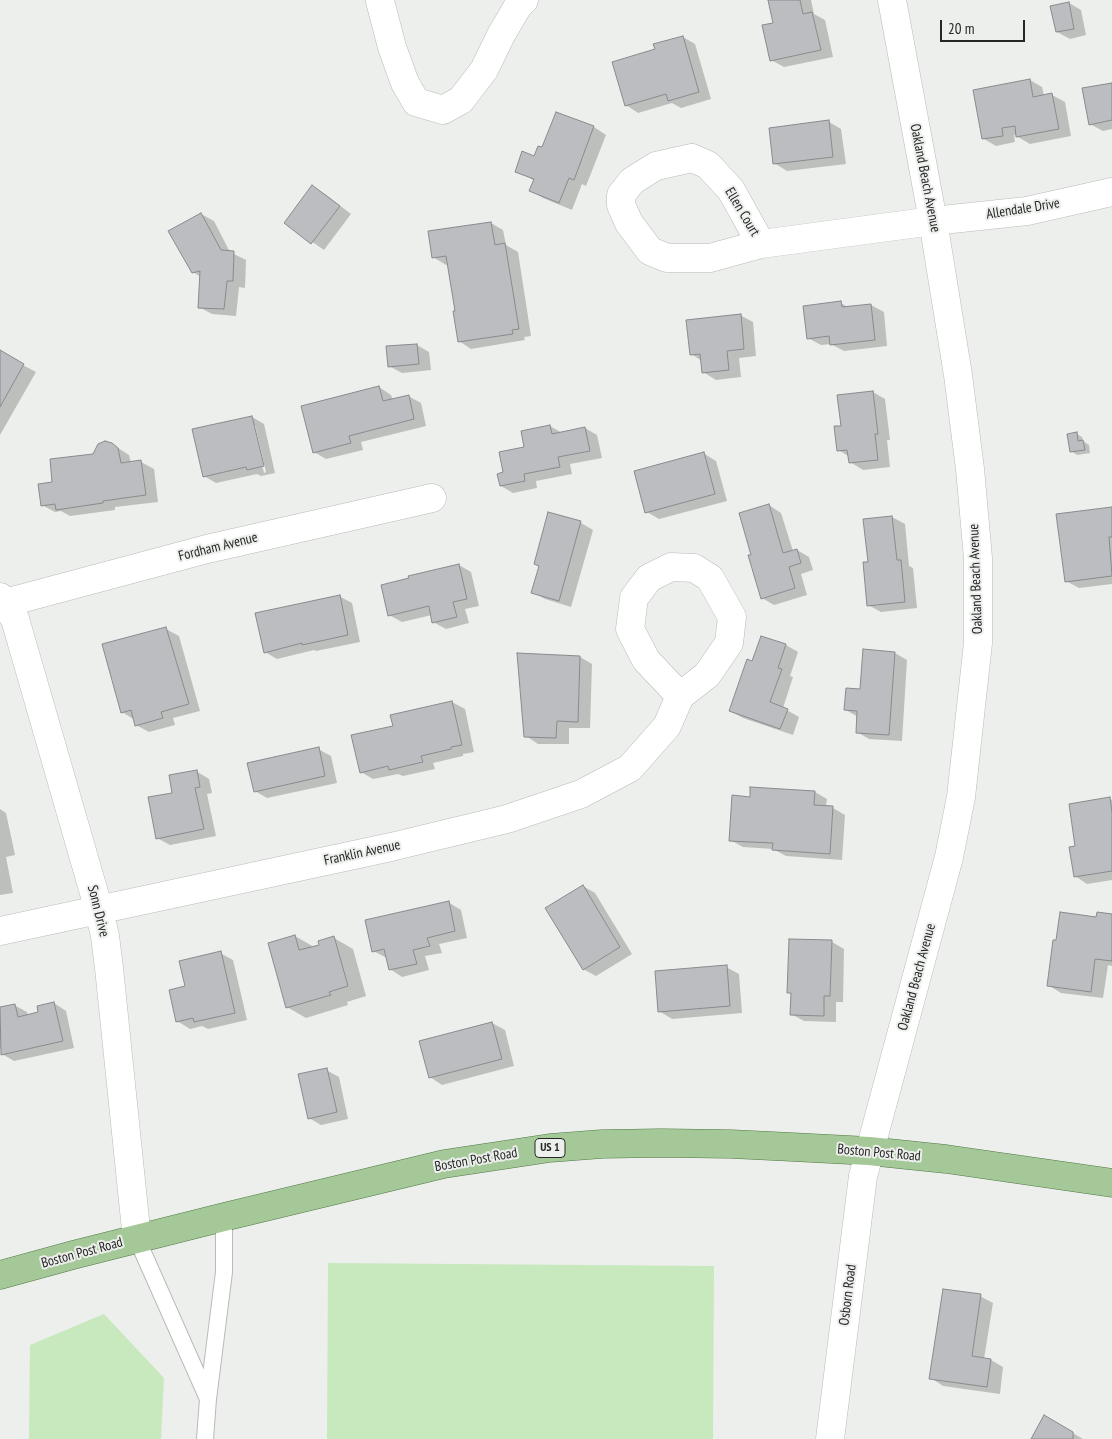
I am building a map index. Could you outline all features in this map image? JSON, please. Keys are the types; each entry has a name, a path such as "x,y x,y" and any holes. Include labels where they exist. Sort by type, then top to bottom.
{"main road":[{"name":"Boston Post Road","path":"0,1275 224,1217 444,1164 550,1148 612,1144 730,1144 869,1151 946,1159 1112,1182"}],"street":[{"path":"380,1 392,47 405,83 416,102 443,110 461,100 484,70 501,35 518,6 524,0"},
{"name":"Oakland Beach Avenue","path":"869,1151 949,857 961,798 978,643 978,558 970,468 958,375 933,221 892,0"},
{"name":"Ellen Court","path":"761,244 731,190 708,165 692,158 656,166 632,182 621,195 621,205 629,223 650,251 667,258 710,258 761,244 933,221"},
{"name":"Allendale Drive","path":"933,221 1027,211 1112,192"},
{"name":"Fordham Avenue","path":"3,600 206,549 432,498"},
{"name":"Franklin Avenue","path":"0,932 391,847 507,819 581,794 630,768 666,726 680,696 707,676 729,643 732,617 710,578 694,568 671,567 649,578 634,598 630,629 646,660 680,696"},
{"name":"Sonn Drive","path":"3,600 15,619 99,910 109,968 137,1239"},
{"name":"Osborn Road","path":"830,1439 859,1205 869,1151"}],"lane":[{"path":"205,1439 208,1399 224,1272 224,1217"},
{"path":"137,1239 208,1399"}],"green space":[{"path":"328,1263 714,1266 713,1439 327,1439"},
{"path":"104,1314 164,1378 161,1439 29,1439 30,1345"}],"building":[{"path":"768,0 800,0 803,14 812,12 821,50 770,61 762,25 773,23"},
{"path":"1069,2 1074,29 1056,32 1050,6"},
{"path":"683,36 699,92 668,101 666,94 625,106 612,62 655,49 653,44"},
{"path":"1030,79 1033,97 1052,93 1059,129 1016,137 1015,126 1002,128 1003,136 982,139 973,90"},
{"path":"1112,83 1112,120 1089,125 1082,88"},
{"path":"556,112 594,126 574,180 569,178 559,203 529,191 534,179 515,172 522,151 534,156 538,146 542,147"},
{"path":"829,120 833,157 773,164 769,128"},
{"path":"312,185 340,206 311,244 284,223"},
{"path":"201,213 221,250 234,251 233,281 227,281 224,309 198,308 200,271 192,273 168,231"},
{"path":"491,222 495,245 505,243 519,329 512,330 513,334 458,342 446,256 432,258 428,231"},
{"path":"841,301 842,307 871,304 875,340 830,345 829,336 807,339 803,306"},
{"path":"741,314 744,349 727,351 729,370 702,373 700,354 690,355 686,320"},
{"path":"417,344 419,364 388,367 386,346"},
{"path":"0,350 24,364 0,407"},
{"path":"379,386 383,401 409,395 414,419 349,436 351,443 313,453 301,406"},
{"path":"873,391 878,434 875,434 878,460 849,463 847,450 837,451 834,426 841,426 837,395"},
{"path":"252,416 264,466 247,470 246,467 203,477 192,429"},
{"path":"550,425 552,434 585,427 590,451 558,457 560,467 524,474 525,481 500,486 497,474 503,472 499,452 524,447 521,431"},
{"path":"1077,432 1078,441 1083,440 1085,450 1070,452 1067,434"},
{"path":"105,441 112,443 118,448 121,463 141,460 146,495 56,510 55,504 41,506 38,484 52,482 50,459 93,454 98,444"},
{"path":"704,452 715,494 645,513 634,471"},
{"path":"769,504 783,553 797,549 801,563 789,567 795,588 761,599 748,555 751,555 739,513"},
{"path":"1112,507 1112,537 1109,537 1112,576 1065,582 1056,514"},
{"path":"548,512 581,521 559,601 531,593 539,566 534,564"},
{"path":"892,516 897,560 901,560 905,602 867,606 863,562 868,562 863,519"},
{"path":"459,564 467,599 453,602 457,617 432,623 429,606 388,616 381,585 409,578 408,576"},
{"path":"340,595 348,635 302,645 302,643 264,653 255,613"},
{"path":"166,627 189,704 161,712 163,718 135,726 131,710 121,713 102,644"},
{"path":"761,636 786,644 778,668 782,669 770,702 788,709 780,729 729,711 747,659 752,661"},
{"path":"863,649 895,652 889,735 856,733 857,711 844,710 846,688 860,689"},
{"path":"517,653 580,656 578,722 557,721 556,738 524,737"},
{"path":"452,701 462,745 421,756 423,762 389,770 388,766 360,773 351,735 393,726 390,715"},
{"path":"319,747 325,776 254,792 247,763"},
{"path":"197,770 200,787 195,788 204,829 156,839 148,797 172,793 169,775"},
{"path":"750,787 815,791 814,805 833,806 830,854 772,850 773,843 729,841 732,795 750,797"},
{"path":"1110,797 1112,813 1112,871 1074,877 1069,847 1075,846 1069,804"},
{"path":"583,885 620,947 583,970 545,908"},
{"path":"449,901 455,931 427,938 430,946 413,950 417,964 389,970 384,949 372,952 365,920"},
{"path":"1060,912 1096,917 1097,912 1112,914 1112,961 1095,959 1091,992 1047,986 1053,940 1056,940"},
{"path":"295,935 299,950 319,945 318,941 334,936 348,986 329,992 331,995 286,1008 268,943"},
{"path":"789,939 832,940 830,996 824,996 824,1016 790,1015 791,993 787,993"},
{"path":"221,951 235,1013 194,1022 193,1018 176,1022 169,990 185,986 179,961"},
{"path":"727,965 730,1006 658,1012 655,971"},
{"path":"54,1002 63,1041 1,1055 0,1007 15,1004 18,1017 38,1012 37,1006"},
{"path":"492,1022 502,1059 429,1078 419,1041"},
{"path":"327,1068 337,1112 308,1119 298,1074"},
{"path":"943,1289 981,1294 972,1356 991,1359 987,1387 929,1379"},
{"path":"1044,1415 1073,1432 1073,1439 1031,1439"}]}
